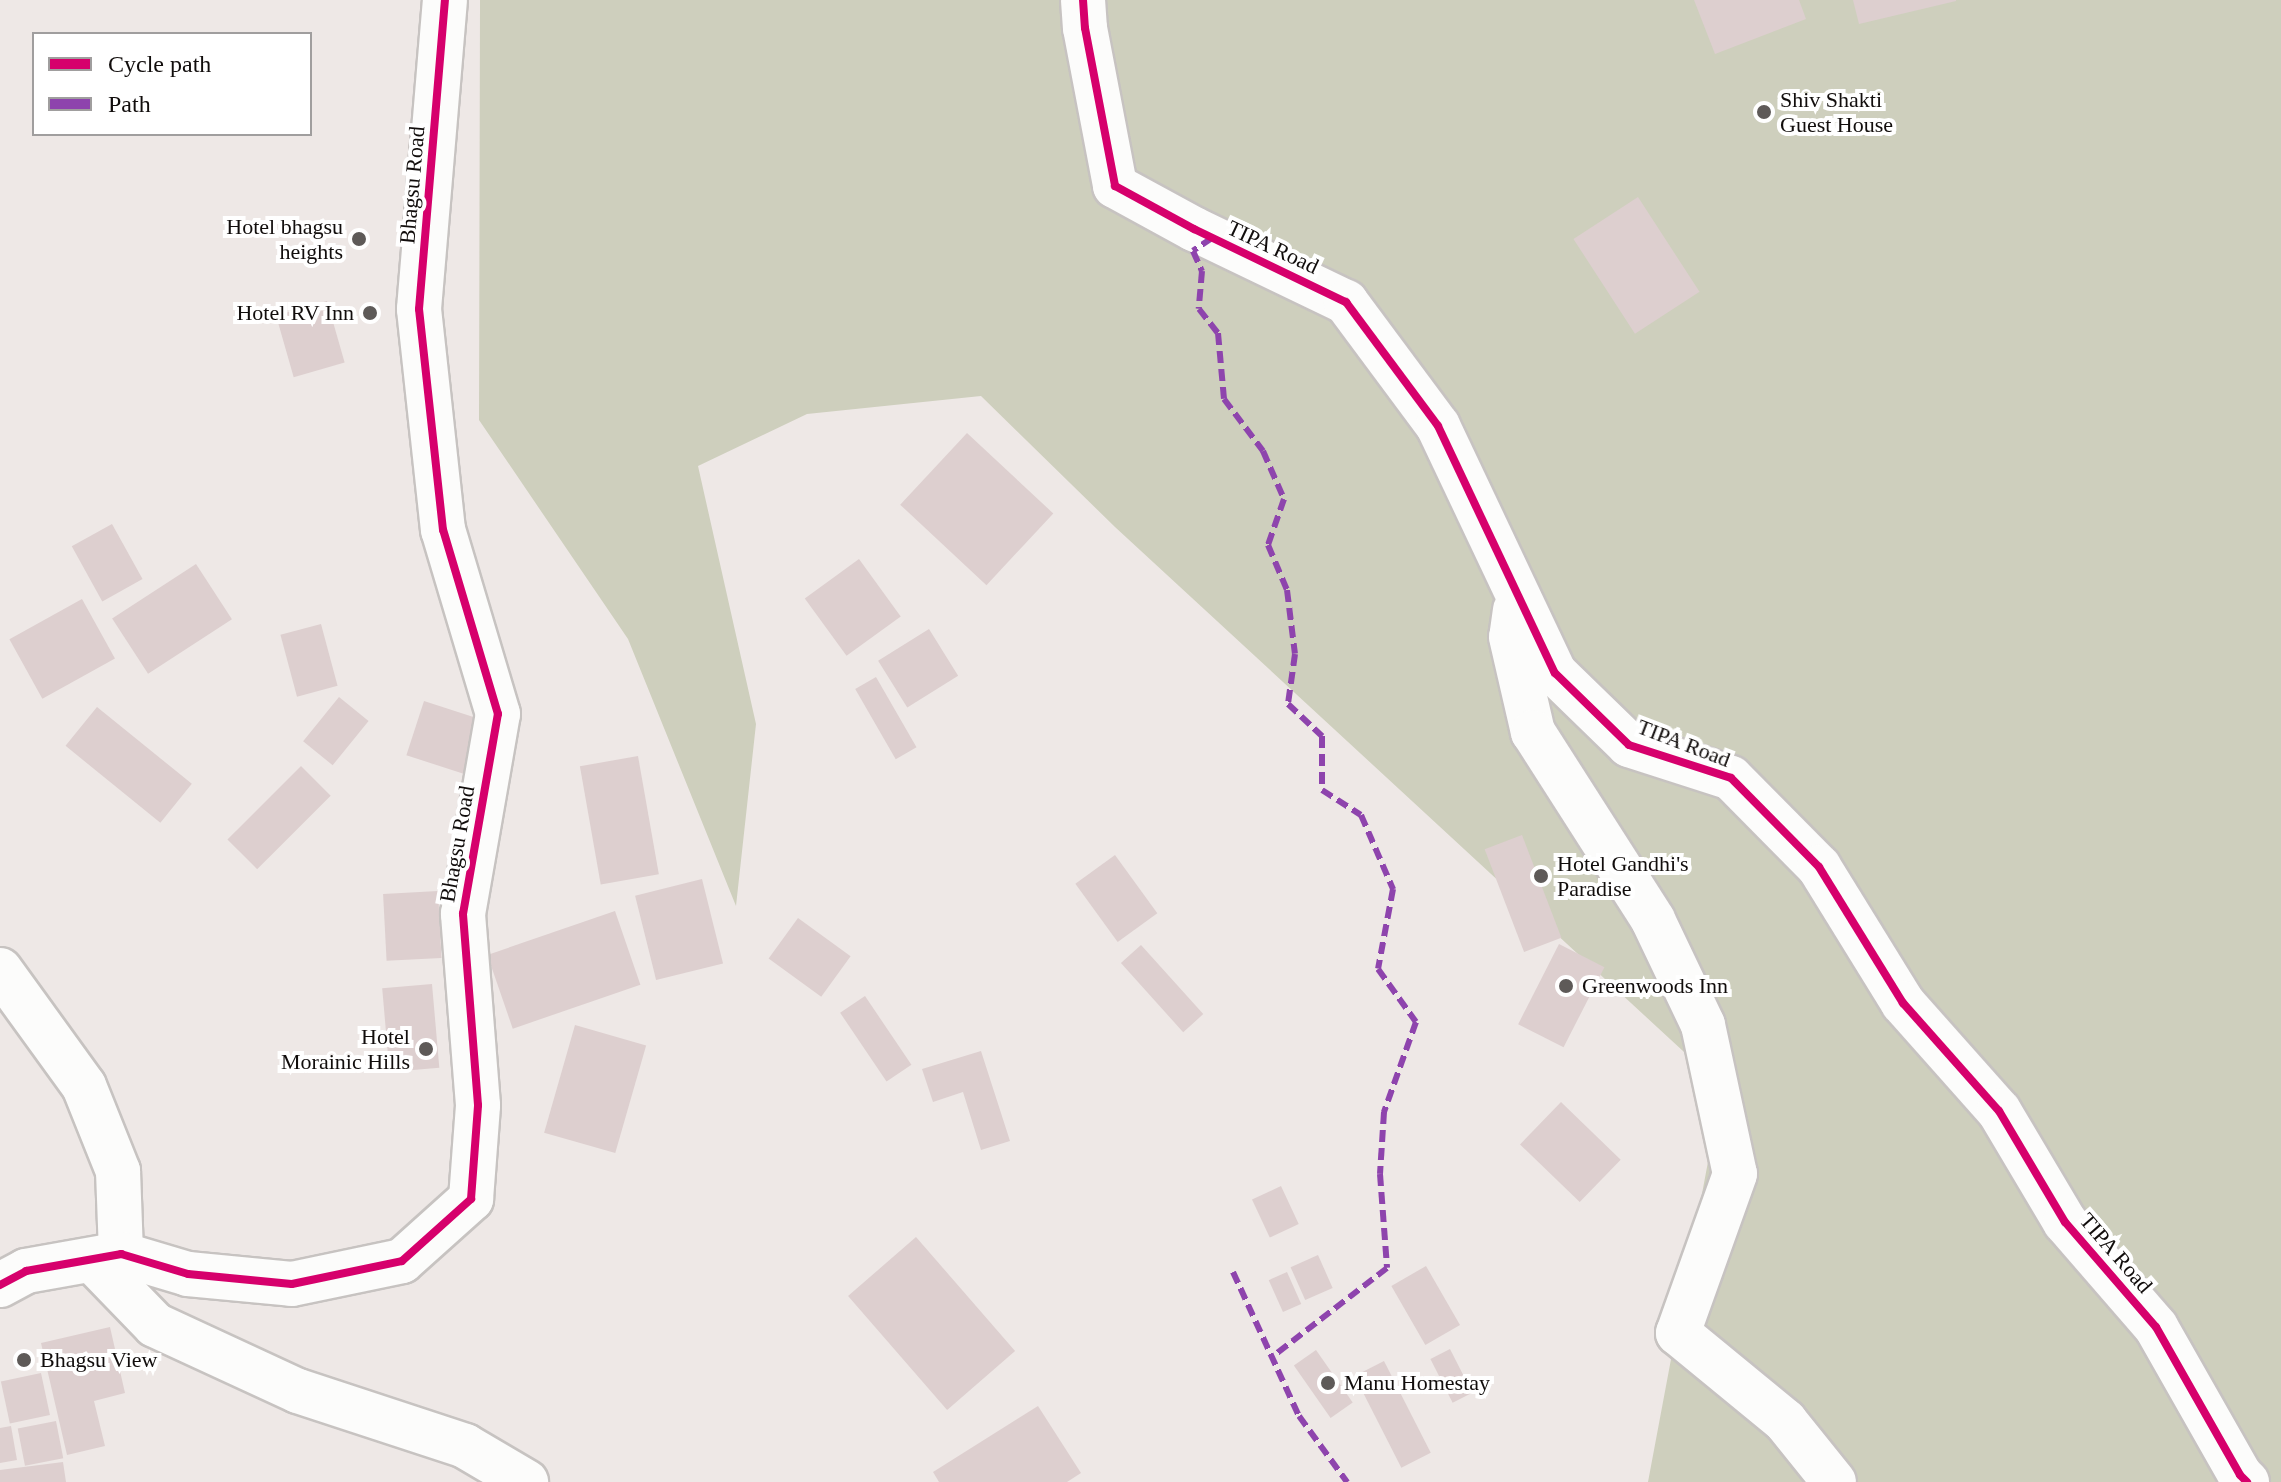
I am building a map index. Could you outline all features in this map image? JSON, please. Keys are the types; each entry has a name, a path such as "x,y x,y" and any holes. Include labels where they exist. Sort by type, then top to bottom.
{"street":[{"name":"Bhagsu Road","path":"0,1285 26,1271 107,1258 188,1274 292,1284 402,1261 471,1199 478,1105 463,914 498,714 443,530 419,309 445,0"},
{"name":"TIPA Road","path":"1083,0 1085,28 1115,186 1194,229 1346,302 1438,426 1555,673 1629,745 1731,778 1819,867 1903,1003 1999,1111 2065,1222 2156,1327 2247,1482"},
{"path":"1518,595 1511,637 1533,732 1653,920 1703,1025 1735,1174 1678,1333 1785,1421 1834,1482"},
{"path":"3,981 84,1086 118,1171 107,1258 155,1325 298,1391 465,1446 526,1482"}],"green space":[{"path":"480,0 2281,0 2281,1482 1648,1482 1722,1087 1115,527 981,396 807,414 698,466 756,724 736,906 628,639 479,420"}],"building":[{"name":"Shiv Shakti Guest House","path":"1694,0 1799,0 1806,19 1715,54"},
{"path":"1853,0 1956,0 1956,1 1859,24"},
{"path":"1638,197 1700,292 1635,334 1573,239"},
{"path":"327,301 345,363 294,377 276,316"},
{"path":"967,433 1053,513 986,585 900,505"},
{"path":"112,524 143,579 102,601 72,546"},
{"path":"859,559 901,616 847,656 805,598"},
{"path":"196,564 232,619 148,674 112,618"},
{"path":"82,599 115,658 42,699 9,639"},
{"path":"321,624 338,686 297,697 280,635"},
{"path":"929,629 958,676 907,707 878,661"},
{"path":"876,677 916,747 896,759 855,689"},
{"path":"339,697 369,721 333,765 303,741"},
{"path":"424,701 493,724 476,778 406,755"},
{"path":"97,707 192,784 160,823 66,746"},
{"path":"638,756 659,874 601,884 580,766"},
{"path":"301,766 331,796 257,869 227,840"},
{"path":"1522,835 1561,938 1524,952 1485,849"},
{"path":"1115,855 1157,913 1118,942 1075,884"},
{"path":"702,879 723,963 656,980 635,896"},
{"path":"438,891 442,958 387,961 383,894"},
{"path":"615,911 640,985 513,1029 487,955"},
{"path":"798,918 851,956 821,997 769,958"},
{"path":"1559,944 1604,967 1564,1047 1518,1024"},
{"path":"1141,945 1203,1014 1183,1032 1121,963"},
{"path":"432,984 439,1068 390,1072 382,988"},
{"path":"865,996 911,1065 887,1082 840,1013"},
{"path":"575,1025 646,1045 615,1153 544,1133"},
{"path":"981,1051 1010,1141 981,1150 963,1092 933,1102 922,1069"},
{"path":"1561,1102 1621,1160 1580,1202 1520,1144"},
{"path":"1281,1186 1299,1224 1270,1238 1252,1200"},
{"path":"916,1237 1015,1351 947,1410 848,1296"},
{"path":"1318,1255 1333,1288 1305,1300 1291,1267"},
{"path":"1426,1266 1460,1325 1425,1345 1391,1286"},
{"path":"1287,1272 1301,1304 1283,1312 1269,1280"},
{"path":"110,1327 125,1393 94,1401 105,1446 67,1455 41,1343"},
{"path":"1450,1349 1472,1393 1453,1403 1430,1359"},
{"path":"1316,1350 1353,1402 1331,1418 1294,1365"},
{"path":"1384,1361 1431,1453 1401,1468 1355,1376"},
{"path":"41,1373 50,1415 10,1424 1,1382"},
{"path":"1038,1406 1081,1473 1067,1482 939,1482 933,1472"},
{"path":"56,1421 63,1458 25,1466 18,1428"},
{"path":"11,1426 17,1460 0,1463 0,1428"},
{"path":"63,1462 66,1482 0,1482 0,1470"}],"marked path":[{"path":"1212,238 1193,251 1202,271 1199,309 1218,333 1224,399 1263,451 1284,499 1268,545 1287,590 1295,654 1288,704 1322,736 1322,790 1361,815 1393,889 1378,969 1416,1022 1384,1112 1380,1174 1387,1268 1273,1356"},
{"path":"1233,1272 1299,1416 1347,1482"}],"cycle path":[{"path":"0,1285 26,1271 121,1254 188,1274 292,1284 402,1261 471,1199 478,1105 463,914 498,714 443,530 419,309 445,0"},
{"path":"1083,0 1085,28 1115,186 1194,229 1346,302 1438,426 1555,673 1629,745 1731,778 1819,867 1903,1003 1999,1111 2065,1222 2156,1327 2240,1475 2247,1482"}],"place":[{"name":"Shiv Shakti Guest House","path":"1764,112"},
{"name":"Hotel bhagsu heights","path":"359,239"},
{"name":"Hotel RV Inn","path":"370,313"},
{"name":"Hotel Gandhi's Paradise","path":"1541,876"},
{"name":"Greenwoods Inn","path":"1566,986"},
{"name":"Hotel Morainic Hills","path":"426,1049"},
{"name":"Bhagsu View","path":"24,1360"},
{"name":"Manu Homestay","path":"1328,1383"}]}
